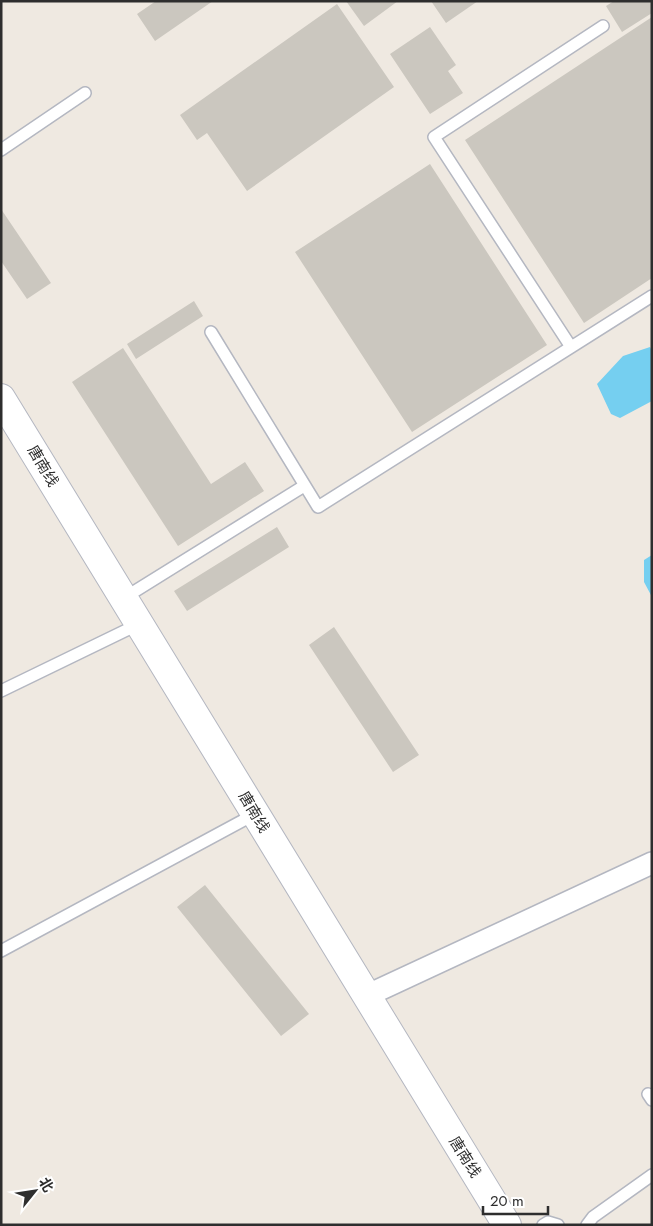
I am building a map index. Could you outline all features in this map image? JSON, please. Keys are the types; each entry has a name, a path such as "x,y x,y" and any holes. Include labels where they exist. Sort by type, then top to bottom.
{"street":[{"name":"唐南线","path":"1,398 507,1225"},
{"path":"366,996 652,863"}],"lane":[{"path":"571,347 434,137 603,26"},
{"path":"1,150 85,93"},
{"path":"210,332 318,507 652,296"},
{"path":"124,598 304,486"},
{"path":"1,690 139,624"},
{"path":"1,951 255,814"},
{"path":"587,1225 592,1217 652,1174"},
{"path":"543,1225 548,1222 558,1225"}],"water":[{"path":"650,347 652,351 652,401 620,418 611,414 597,384 623,356"},
{"path":"652,555 652,597 644,582 644,560"}],"building":[{"path":"156,1 213,1 155,41 137,14"},
{"path":"346,1 398,1 364,26"},
{"path":"431,1 478,1 446,23"},
{"path":"614,1 652,1 652,13 622,32 606,6"},
{"path":"337,4 394,87 247,191 207,133 197,140 180,115"},
{"path":"652,17 652,278 584,323 465,140"},
{"path":"430,27 456,65 448,71 463,93 430,114 390,54"},
{"path":"430,164 547,345 412,432 295,252"},
{"path":"1,209 51,283 27,299 1,261"},
{"path":"194,301 203,316 136,359 127,344"},
{"path":"123,348 211,484 245,462 264,491 178,546 72,382"},
{"path":"277,527 289,547 187,611 174,591"},
{"path":"334,627 419,755 393,772 309,645"},
{"path":"205,885 309,1014 281,1036 177,907"}]}
